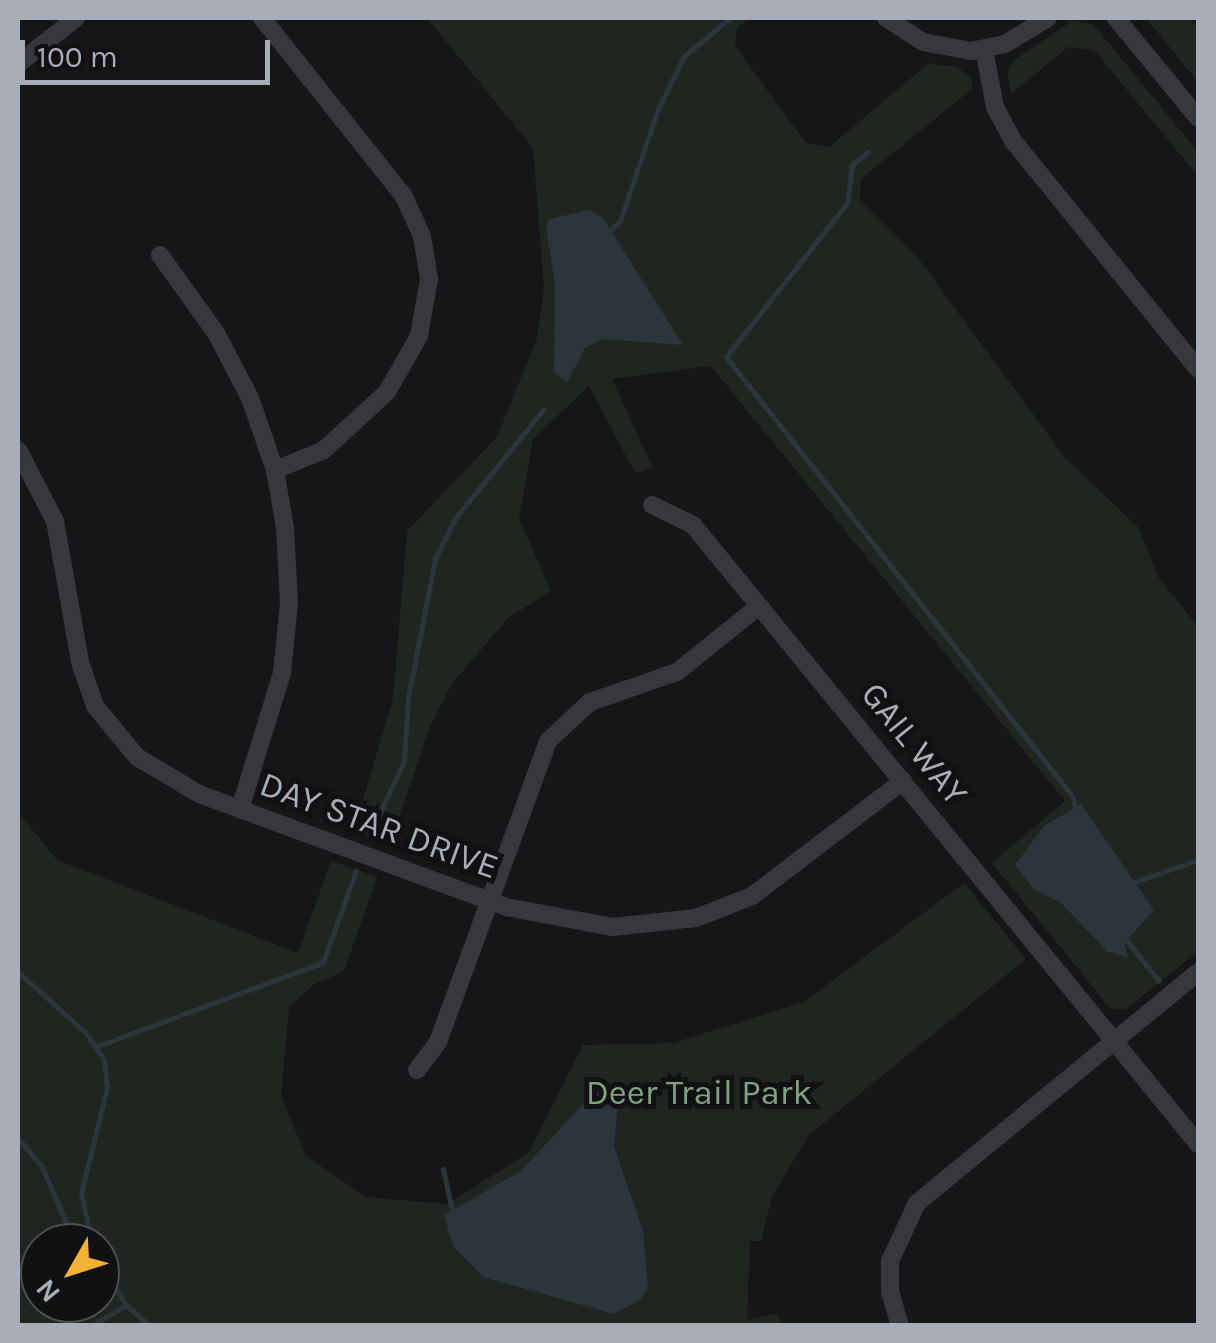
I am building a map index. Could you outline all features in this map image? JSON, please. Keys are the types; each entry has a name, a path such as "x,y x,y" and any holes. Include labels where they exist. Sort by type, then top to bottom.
{"street":[{"path":"18,64 76,18"},
{"path":"262,18 403,195 422,236 429,279 419,336 387,392 324,450 275,470"},
{"path":"886,18 932,45 984,49 1048,18"},
{"path":"1116,18 1198,118"},
{"path":"984,49 992,97 1008,132 1198,369"},
{"path":"160,255 234,366 275,470 288,566 287,636 272,713 240,809"},
{"name":"DAY STAR DRIVE","path":"18,450 40,482 55,521 80,662 100,715 155,772 240,809 489,901 599,927 696,918 769,887 903,781"},
{"name":"GAIL WAY","path":"652,505 693,525 1198,1144"},
{"path":"417,1070 438,1042 539,759 560,726 590,702 677,672 759,606"},
{"path":"900,1326 890,1261 913,1208 1198,972"}],"green space":[{"path":"427,18 750,18 737,28 735,46 806,143 829,147 929,63 957,67 971,78 973,88 861,179 860,201 918,258 1066,459 1138,527 1159,578 1198,627 1198,951 1125,1010 1110,1008 992,863 1065,801 711,366 612,379 653,468 635,473 589,386 533,439 519,518 551,591 508,618 452,684 431,724 390,843 354,831 393,699 407,531 497,437 537,338 544,287 533,148"},
{"path":"1146,18 1188,18 1198,27 1198,82"},
{"path":"1072,21 1093,24 1198,152 1198,176 1094,50 1068,47 1011,94 1007,72 1014,60"},
{"name":"Deer Trail Park","path":"18,812 57,860 298,953 331,861 377,877 344,971 313,985 289,1007 281,1096 306,1156 366,1197 446,1204 529,1152 583,1045 673,1043 804,1002 964,883 1026,959 809,1135 772,1197 761,1241 750,1241 747,1320 777,1313 783,1325 18,1325"}],"shaded area":[{"path":"589,210 603,218 683,345 603,339 585,348 567,382 554,372 555,284 546,227 549,219"},
{"path":"1081,804 1154,910 1124,943 1128,957 1108,952 1060,902 1034,890 1015,865 1044,826"},
{"path":"619,1092 614,1146 643,1231 648,1287 640,1300 614,1314 483,1277 453,1246 444,1215 521,1171 580,1107 598,1094"}],"waterway":[{"path":"606,234 620,221 658,109 684,56 730,18"},
{"path":"868,152 852,165 847,203 726,357 1073,797 1075,808"},
{"path":"375,823 404,761 408,698 435,559 456,517 543,410"},
{"path":"1131,883 1198,860"},
{"path":"95,1047 323,962 356,871"},
{"path":"1124,937 1159,981"},
{"path":"18,972 86,1033 104,1060 107,1087 81,1193 88,1223"},
{"path":"18,1138 41,1165 66,1223"},
{"path":"443,1169 453,1215"},
{"path":"120,1295 150,1326"},
{"path":"91,1326 126,1305"}]}
